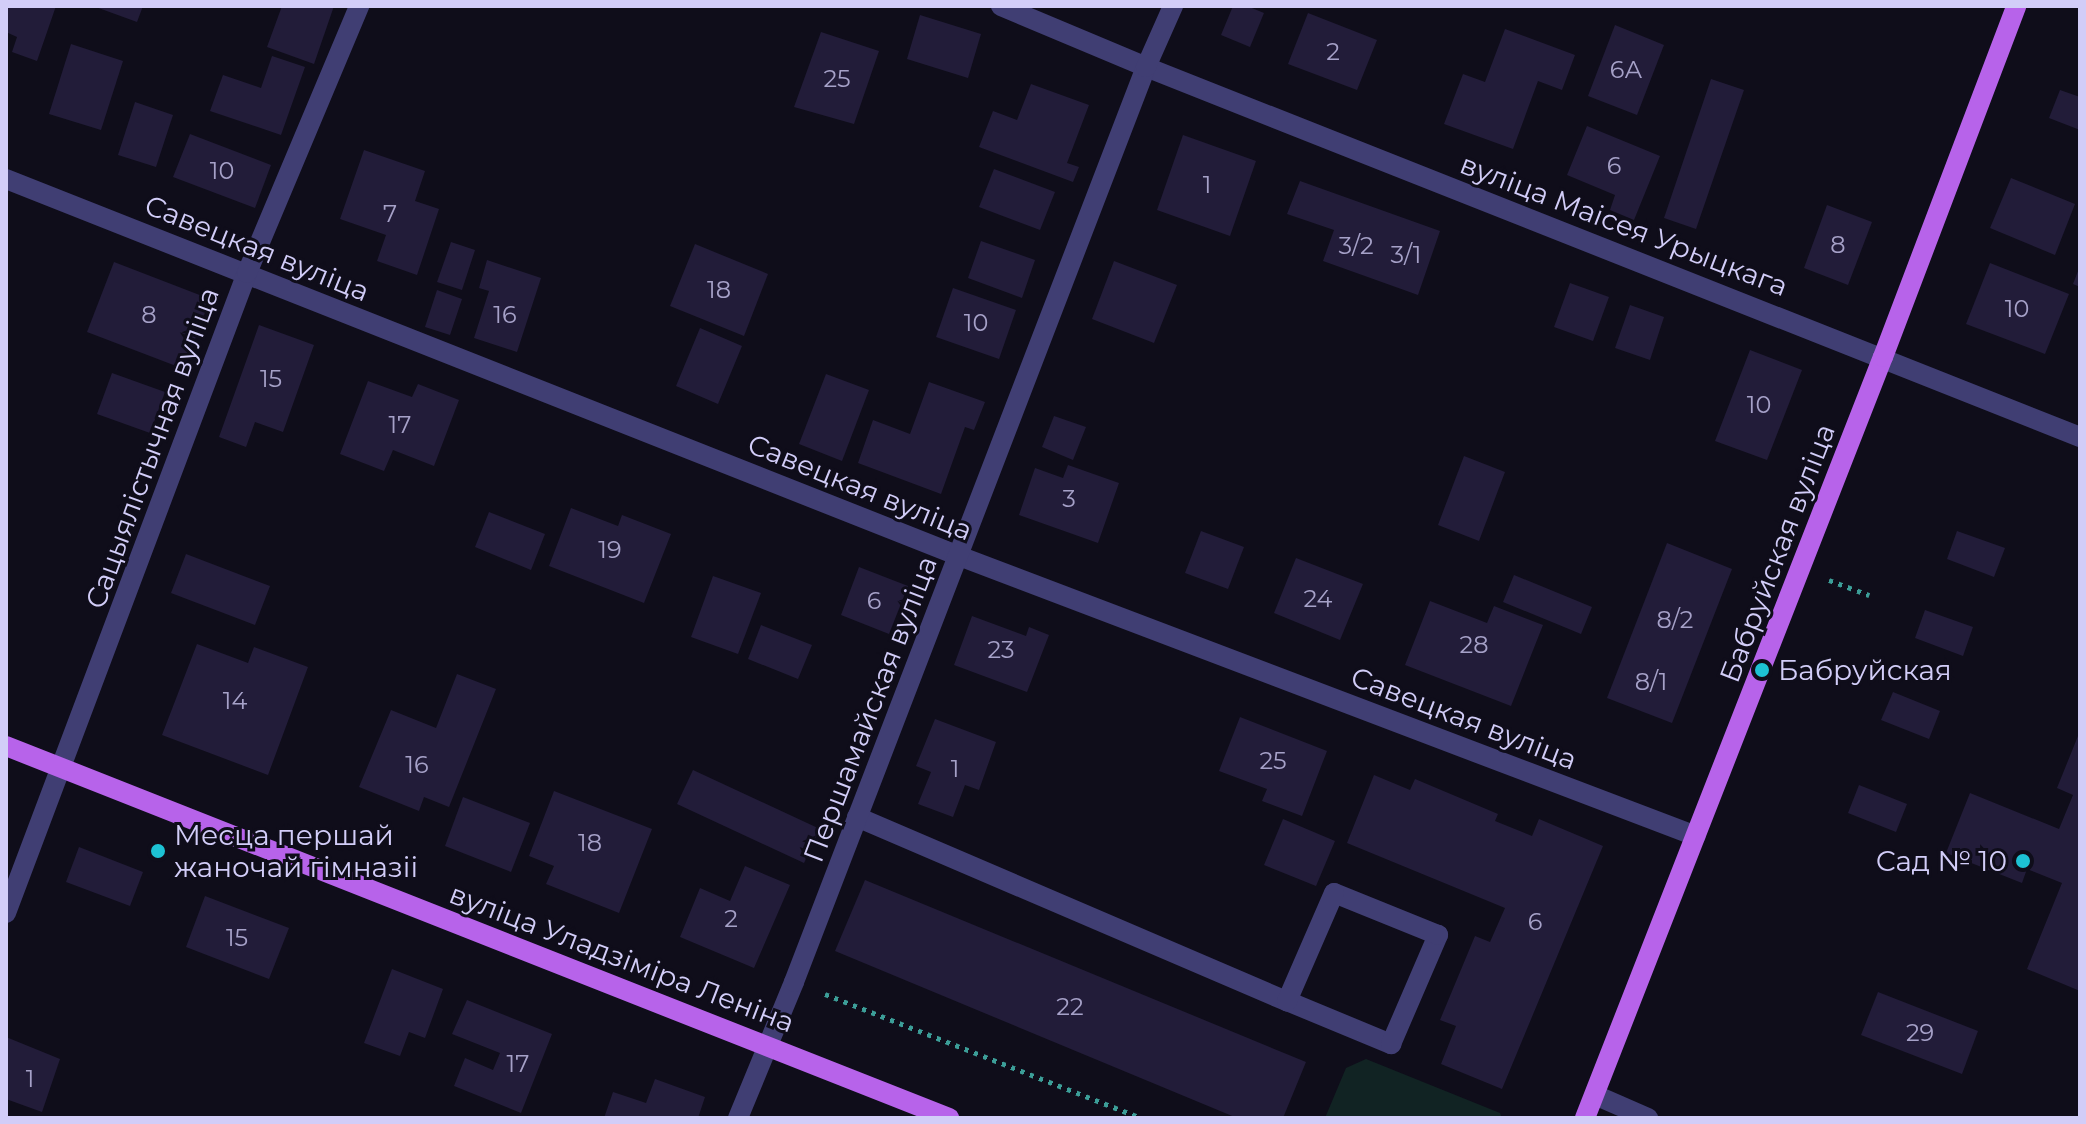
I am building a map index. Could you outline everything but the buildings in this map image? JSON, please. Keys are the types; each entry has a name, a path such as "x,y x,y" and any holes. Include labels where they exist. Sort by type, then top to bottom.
{"main road":[{"name":"Бабруйская вуліца","path":"1585,1118 1801,569 2016,6"},
{"name":"вуліца Уладзіміра Леніна","path":"6,746 949,1118"}],"street":[{"name":"Сацыялістычная вуліца","path":"6,913 247,273 359,6"},
{"name":"вуліца Маісея Урыцкага","path":"1001,6 1146,67 2080,437"},
{"name":"Першамайская вуліца","path":"738,1118 794,982 1146,67 1173,6"},
{"name":"Савецкая вуліца","path":"6,179 959,556 1696,836"},
{"path":"857,817 1287,1001 1391,1044 1438,935 1334,893 1287,1001"},
{"path":"1595,1095 1648,1118"}],"path":[{"path":"1801,569 1869,595"},
{"path":"794,982 1142,1118"}],"shaded area":[{"path":"1366,1059 1500,1113 1502,1118 1325,1118 1346,1068"}],"place":[{"name":"Бабруйская","path":"1762,670"},
{"name":"Месца першай жаночай гімназіі","path":"158,851"},
{"name":"Сад № 10","path":"2023,861"}]}
